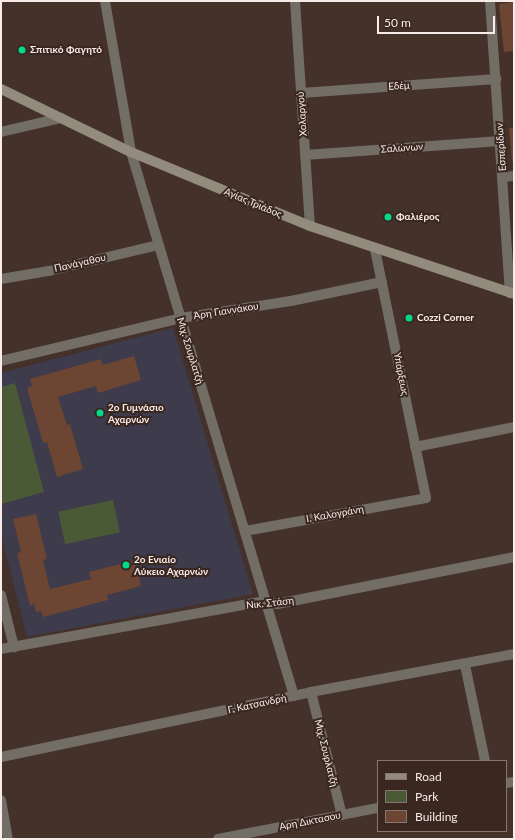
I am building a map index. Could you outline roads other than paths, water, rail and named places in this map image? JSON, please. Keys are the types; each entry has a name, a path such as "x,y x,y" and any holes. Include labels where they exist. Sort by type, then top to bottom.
{"street":[{"name":"Μιχ. Σουρλατζή","path":"105,1 131,152 294,696"},
{"name":"Χολαργού","path":"295,1 310,226"},
{"name":"Εσπερίδων","path":"490,1 512,294"},
{"name":"Εδέμ","path":"301,93 496,79"},
{"name":"Αγίας Τριάδος","path":"1,88 131,152 310,226 512,294"},
{"path":"1,132 61,118"},
{"name":"Σαλώνων","path":"305,155 500,141"},
{"path":"503,177 514,176"},
{"name":"Πανάγαθου","path":"1,279 49,271 158,245"},
{"name":"Υπάρξεως","path":"375,249 426,498"},
{"name":"Άρη Γιαννάκου","path":"1,361 180,318 291,301 382,282"},
{"path":"416,447 514,427"},
{"name":"Ι. Καλογράνη","path":"245,531 426,498"},
{"name":"Νικ. Στάση","path":"1,649 266,601 277,604 514,557"},
{"path":"1,595 14,647"},
{"name":"Γ. Κατσανδρή","path":"1,757 311,692 465,665 514,654"},
{"path":"465,665 485,760"},
{"name":"Μιχ. Σουρλατζή","path":"311,692 342,815"},
{"path":"1,800 8,839"},
{"name":"Αρη Δικτασου","path":"218,839 377,808"}],"place":[{"name":"Σπιτικό Φαγητό","path":"22,50"},
{"name":"Φαλιέρος","path":"388,217"},
{"name":"Cozzi Corner","path":"409,318"},
{"name":"2ο Γυμνάσιο Αχαρνών","path":"100,413"},
{"name":"2ο Ενιαίο Λύκειο Αχαρνών","path":"126,565"}]}
